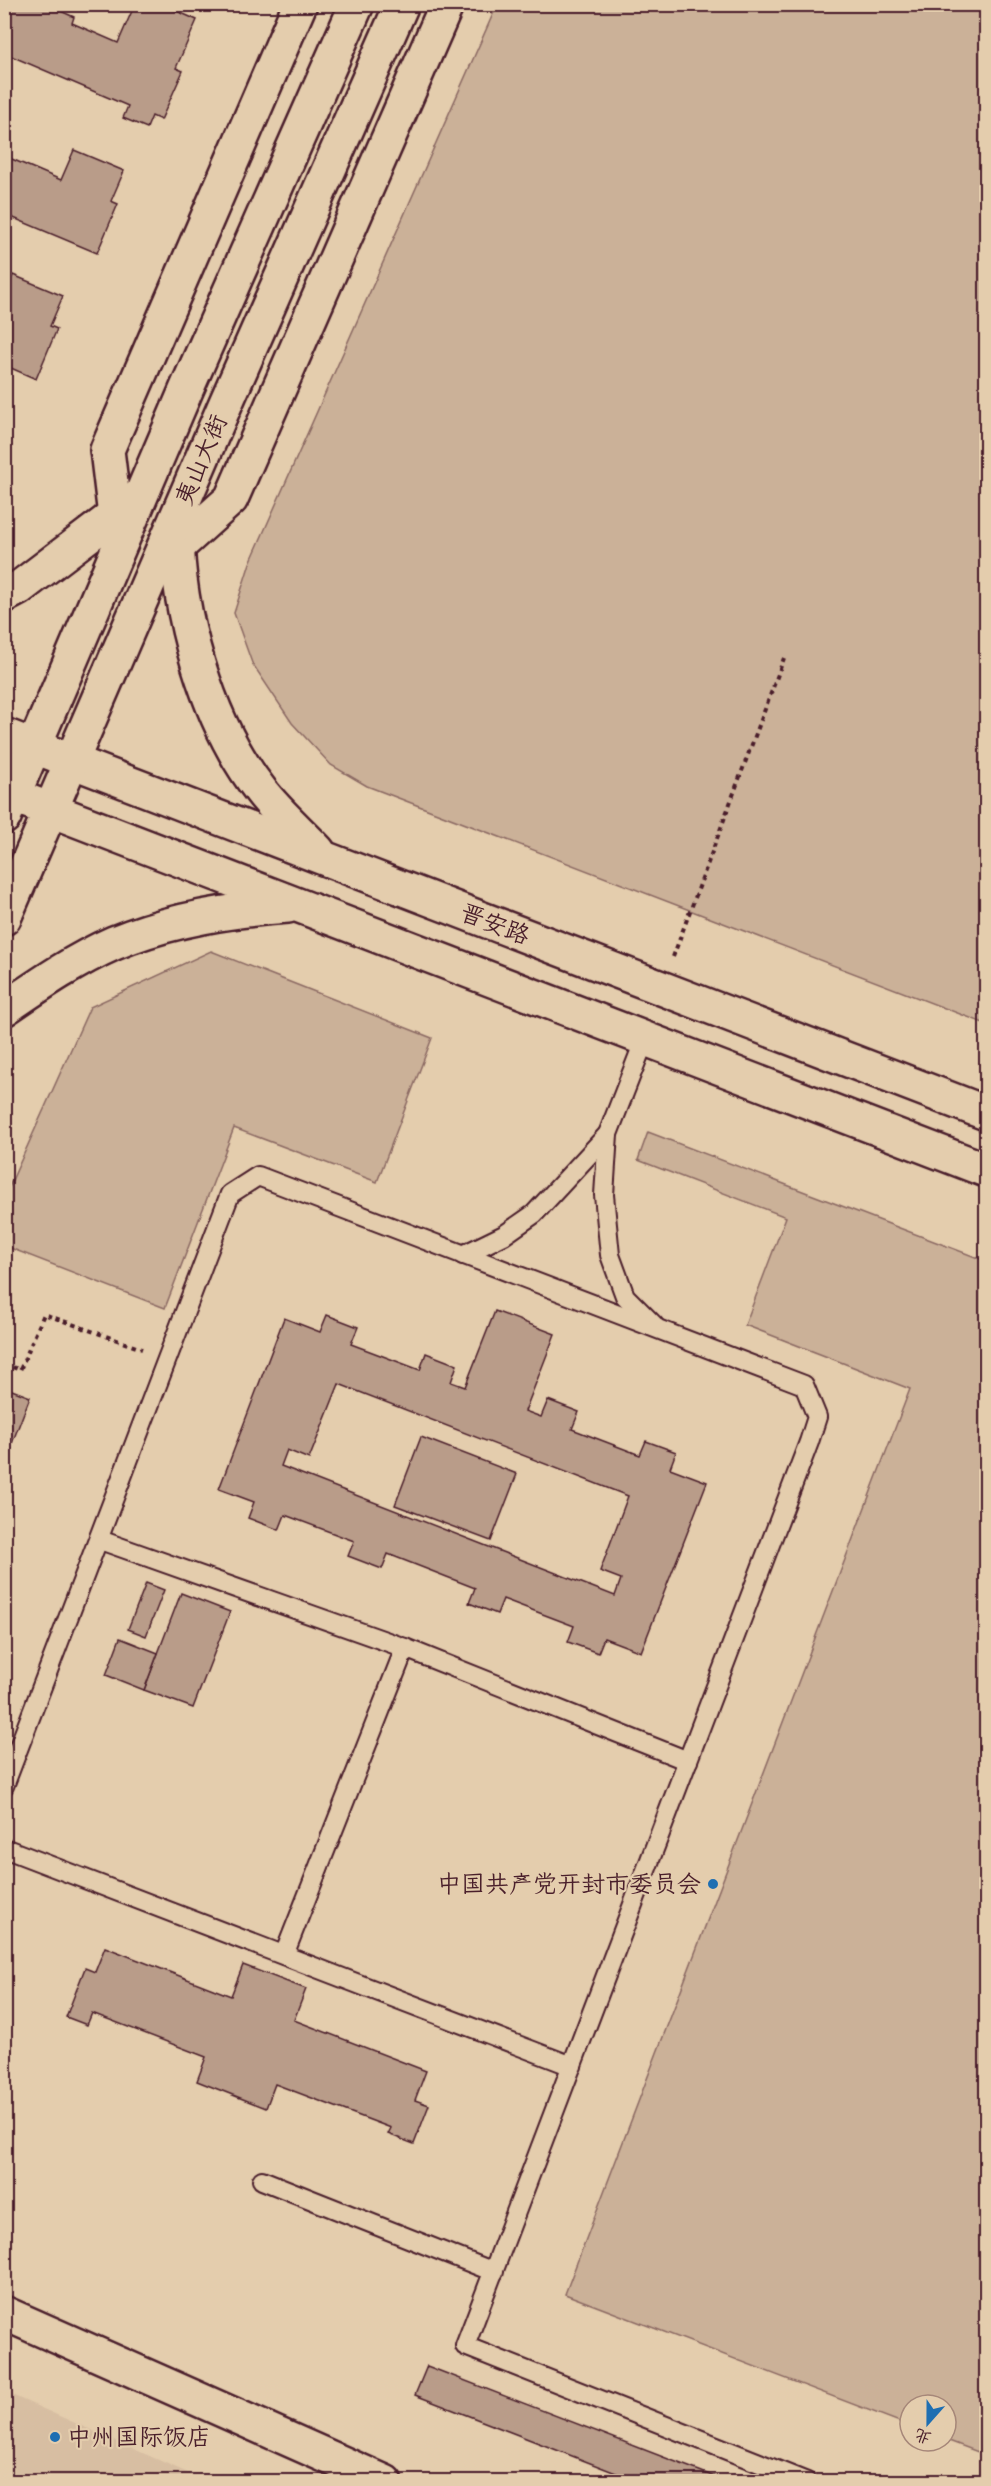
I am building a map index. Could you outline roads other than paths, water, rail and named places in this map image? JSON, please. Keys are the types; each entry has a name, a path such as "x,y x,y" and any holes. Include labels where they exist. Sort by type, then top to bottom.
{"main road":[{"path":"119,548 107,450 300,4"},
{"name":"夷山大街","path":"8,801 35,746 357,4"},
{"name":"夷山大街","path":"4,918 170,543 402,4"},
{"path":"325,858 261,791 228,741 204,679 188,623 170,543 231,499 447,4"},
{"path":"4,596 19,588 142,495"},
{"name":"晋安路","path":"4,735 987,1113"},
{"path":"8,801 51,810 987,1170"},
{"path":"4,1009 49,978 114,943 176,923 242,909 300,906"},
{"path":"4,2313 385,2481"}],"lane":[{"path":"645,1039 608,1134 604,1195 610,1255 625,1296 660,1330"},
{"path":"463,1255 504,1235 534,1214 608,1134"},
{"path":"4,1786 100,1540 230,1194 258,1176 804,1385 817,1417 465,2346 807,2481"},
{"path":"100,1540 405,1648 688,1761"},
{"path":"284,1955 405,1648"},
{"path":"4,1848 572,2066"},
{"path":"262,2180 494,2272"}],"place":[{"name":"中国共产党开封市委员会","path":"713,1884"},
{"name":"中州国际饭店","path":"55,2437"}]}
